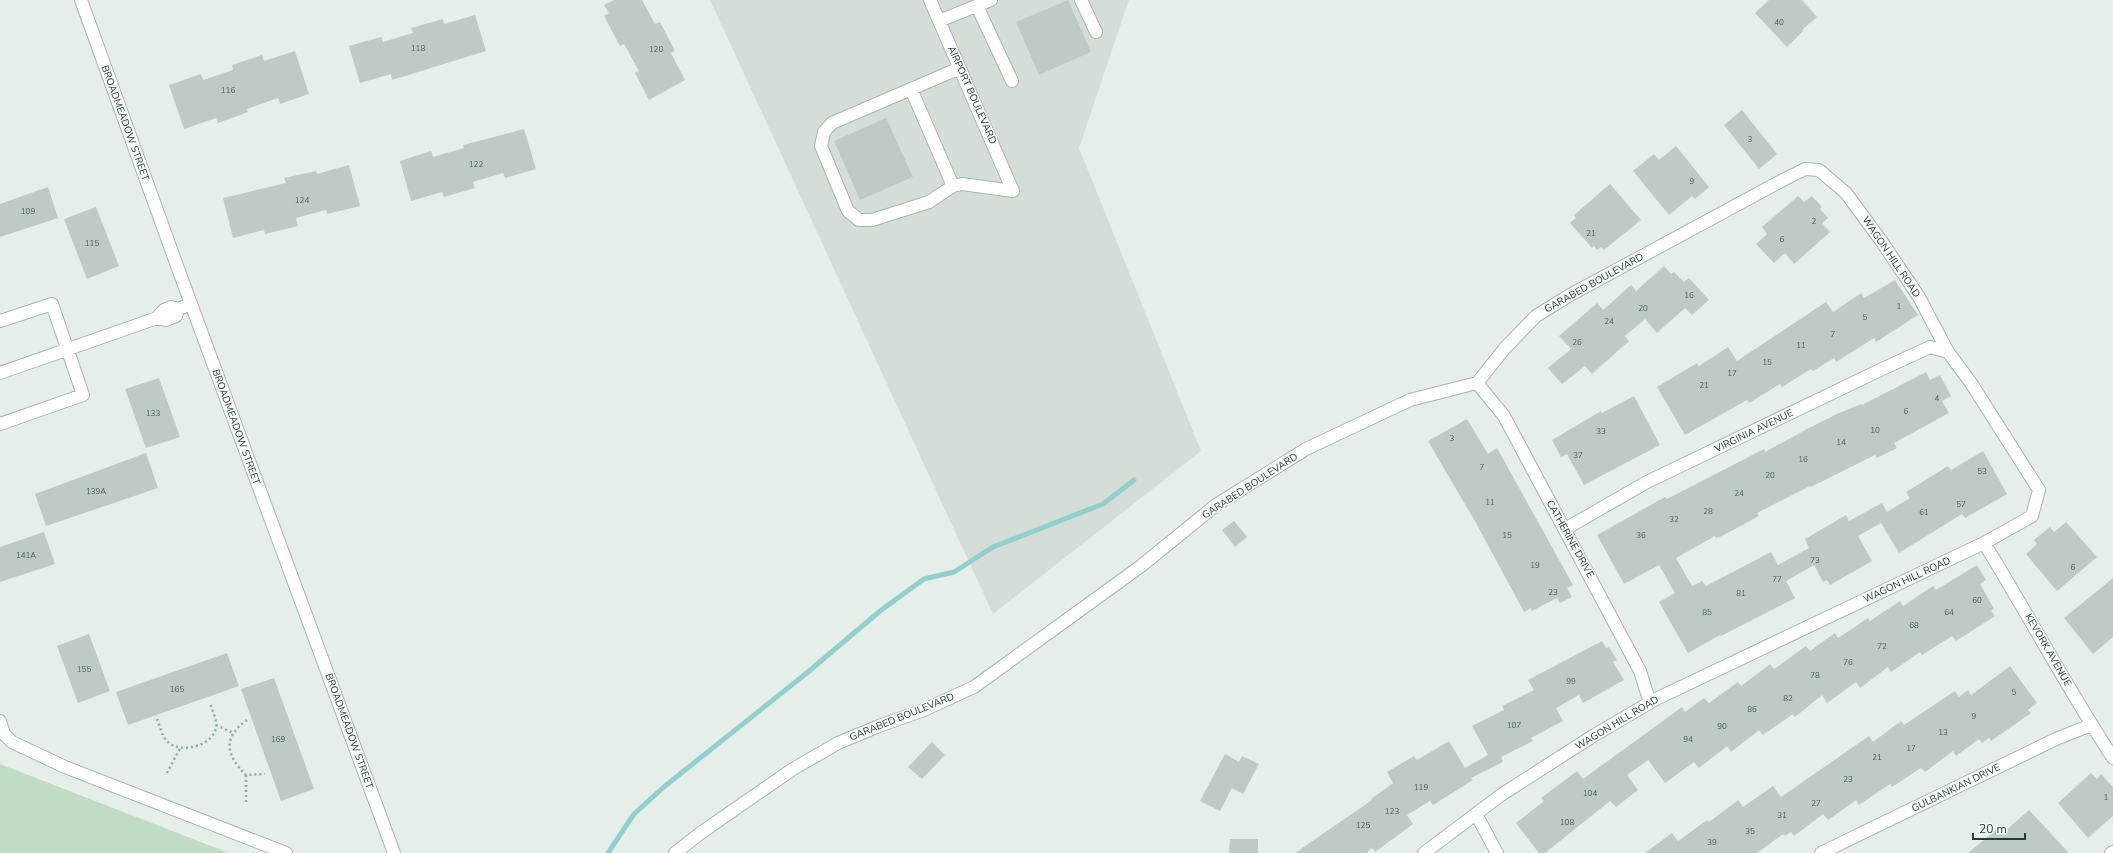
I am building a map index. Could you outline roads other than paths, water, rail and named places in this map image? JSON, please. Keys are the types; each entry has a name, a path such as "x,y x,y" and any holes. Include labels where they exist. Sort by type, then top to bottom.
{"street":[{"name":"BROADMEADOW STREET","path":"81,0 191,304 394,853"},
{"name":"AIRPORT BOULEVARD","path":"930,0 1013,191 962,184 953,186"},
{"path":"939,21 990,0"},
{"path":"1081,0 1096,32"},
{"path":"977,6 1012,81"},
{"path":"912,89 953,186 929,202 872,220 859,220 848,211 821,146 824,132 832,123 960,68"},
{"name":"GARABED BOULEVARD","path":"675,853 702,832 793,769 838,742 924,710 974,687 1141,566 1216,505 1306,449 1410,400 1478,383 1505,348 1536,316 1570,295 1783,180 1805,169 1819,170"},
{"name":"WAGON HILL ROAD","path":"1424,853 1501,795 1650,702 1762,647 1984,543 2032,516 2039,490 1971,383 1948,352 1919,297 1882,242 1846,194 1819,170"},
{"path":"0,320 52,304 83,394 0,424"},
{"path":"0,373 158,318 164,310 171,307 178,309 191,304"},
{"name":"VIRGINIA AVENUE","path":"1565,529 1647,482 1878,371 1930,347 1948,352"},
{"name":"CATHERINE DRIVE","path":"1478,383 1504,416 1565,529 1640,671 1650,702"},
{"name":"KEVORK AVENUE","path":"1984,543 2030,618 2091,725 2113,758"},
{"path":"0,721 4,734 12,742 59,764 286,853"},
{"name":"GULBANKIAN DRIVE","path":"1821,853 2056,740 2091,725"},
{"path":"1476,814 1497,853"}],"waterway":[{"path":"608,853 634,814 665,786 808,672 880,611 924,579 954,572 993,547 1103,504 1134,480"}]}
